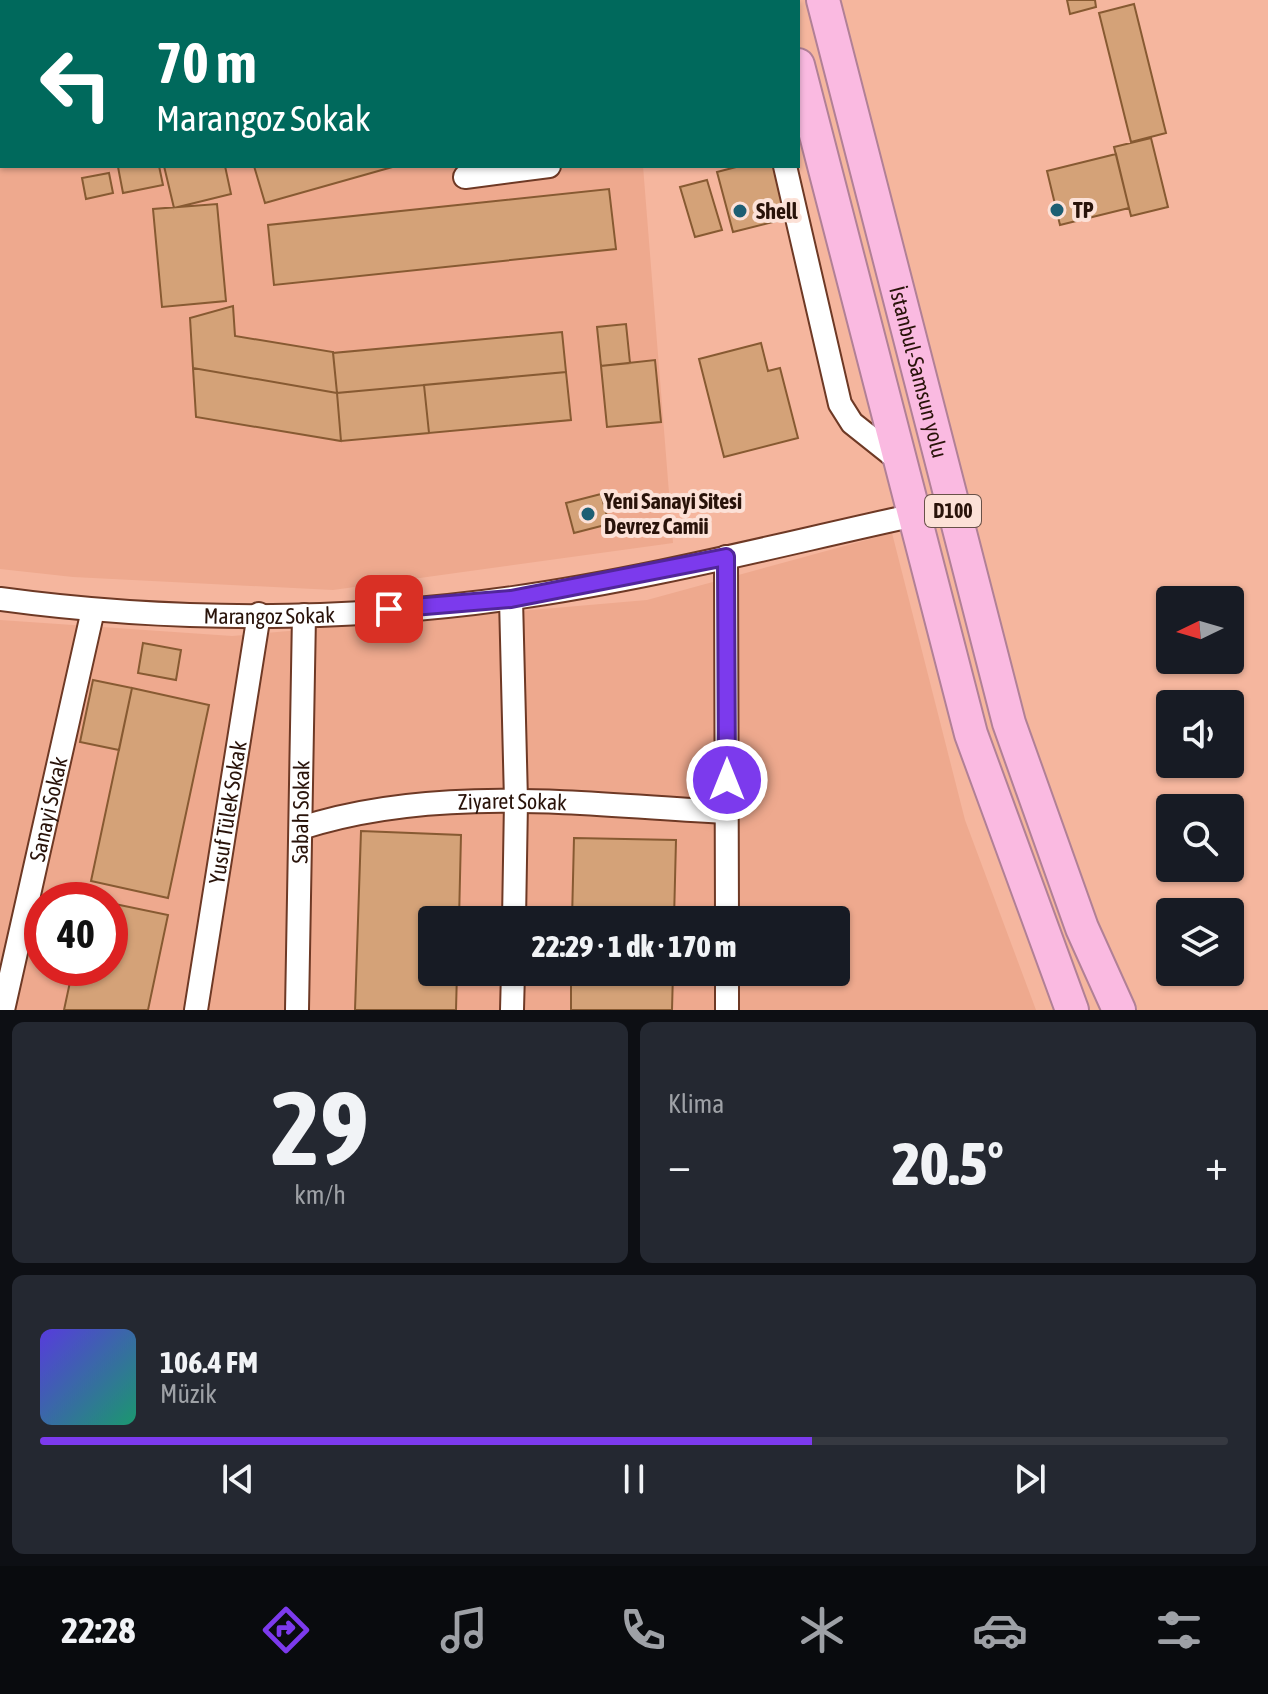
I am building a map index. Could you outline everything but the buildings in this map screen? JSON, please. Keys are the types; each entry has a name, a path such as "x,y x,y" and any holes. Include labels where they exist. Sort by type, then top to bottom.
{"highway":[{"name":"İstanbul-Samsun yolu","path":"823,0 1009,723 1082,928 1119,1010"},
{"name":"İstanbul-Samsun yolu","path":"800,73 971,734 1072,1010"}],"street":[{"path":"465,177 534,168"},
{"path":"785,168 840,404 852,423 901,462"},
{"name":"Marangoz Sokak","path":"0,599 148,614 304,615 511,599 726,557 915,515"},
{"path":"726,557 727,906"},
{"path":"511,599 516,801 514,906"},
{"name":"Sanayi Sokak","path":"3,1010 93,610"},
{"name":"Yusuf Tülek Sokak","path":"196,1010 259,614"},
{"name":"Sabah Sokak","path":"297,1010 304,615"},
{"name":"Ziyaret Sokak","path":"301,828 390,806 516,801 727,812"},
{"path":"512,1010 513,986"},
{"path":"727,986 727,1010"}],"shaded area":[{"path":"0,168 643,168 673,543 333,590 73,577 0,569"},
{"path":"892,533 965,820 1036,1010 0,1010 0,620 232,636 647,600"}],"place":[{"name":"TP","path":"1057,210"},
{"name":"Shell","path":"740,211"},
{"name":"Yeni Sanayi Sitesi Devrez Camii","path":"588,514"}],"route":[{"path":"389,609 511,599 726,557 727,780"}]}
